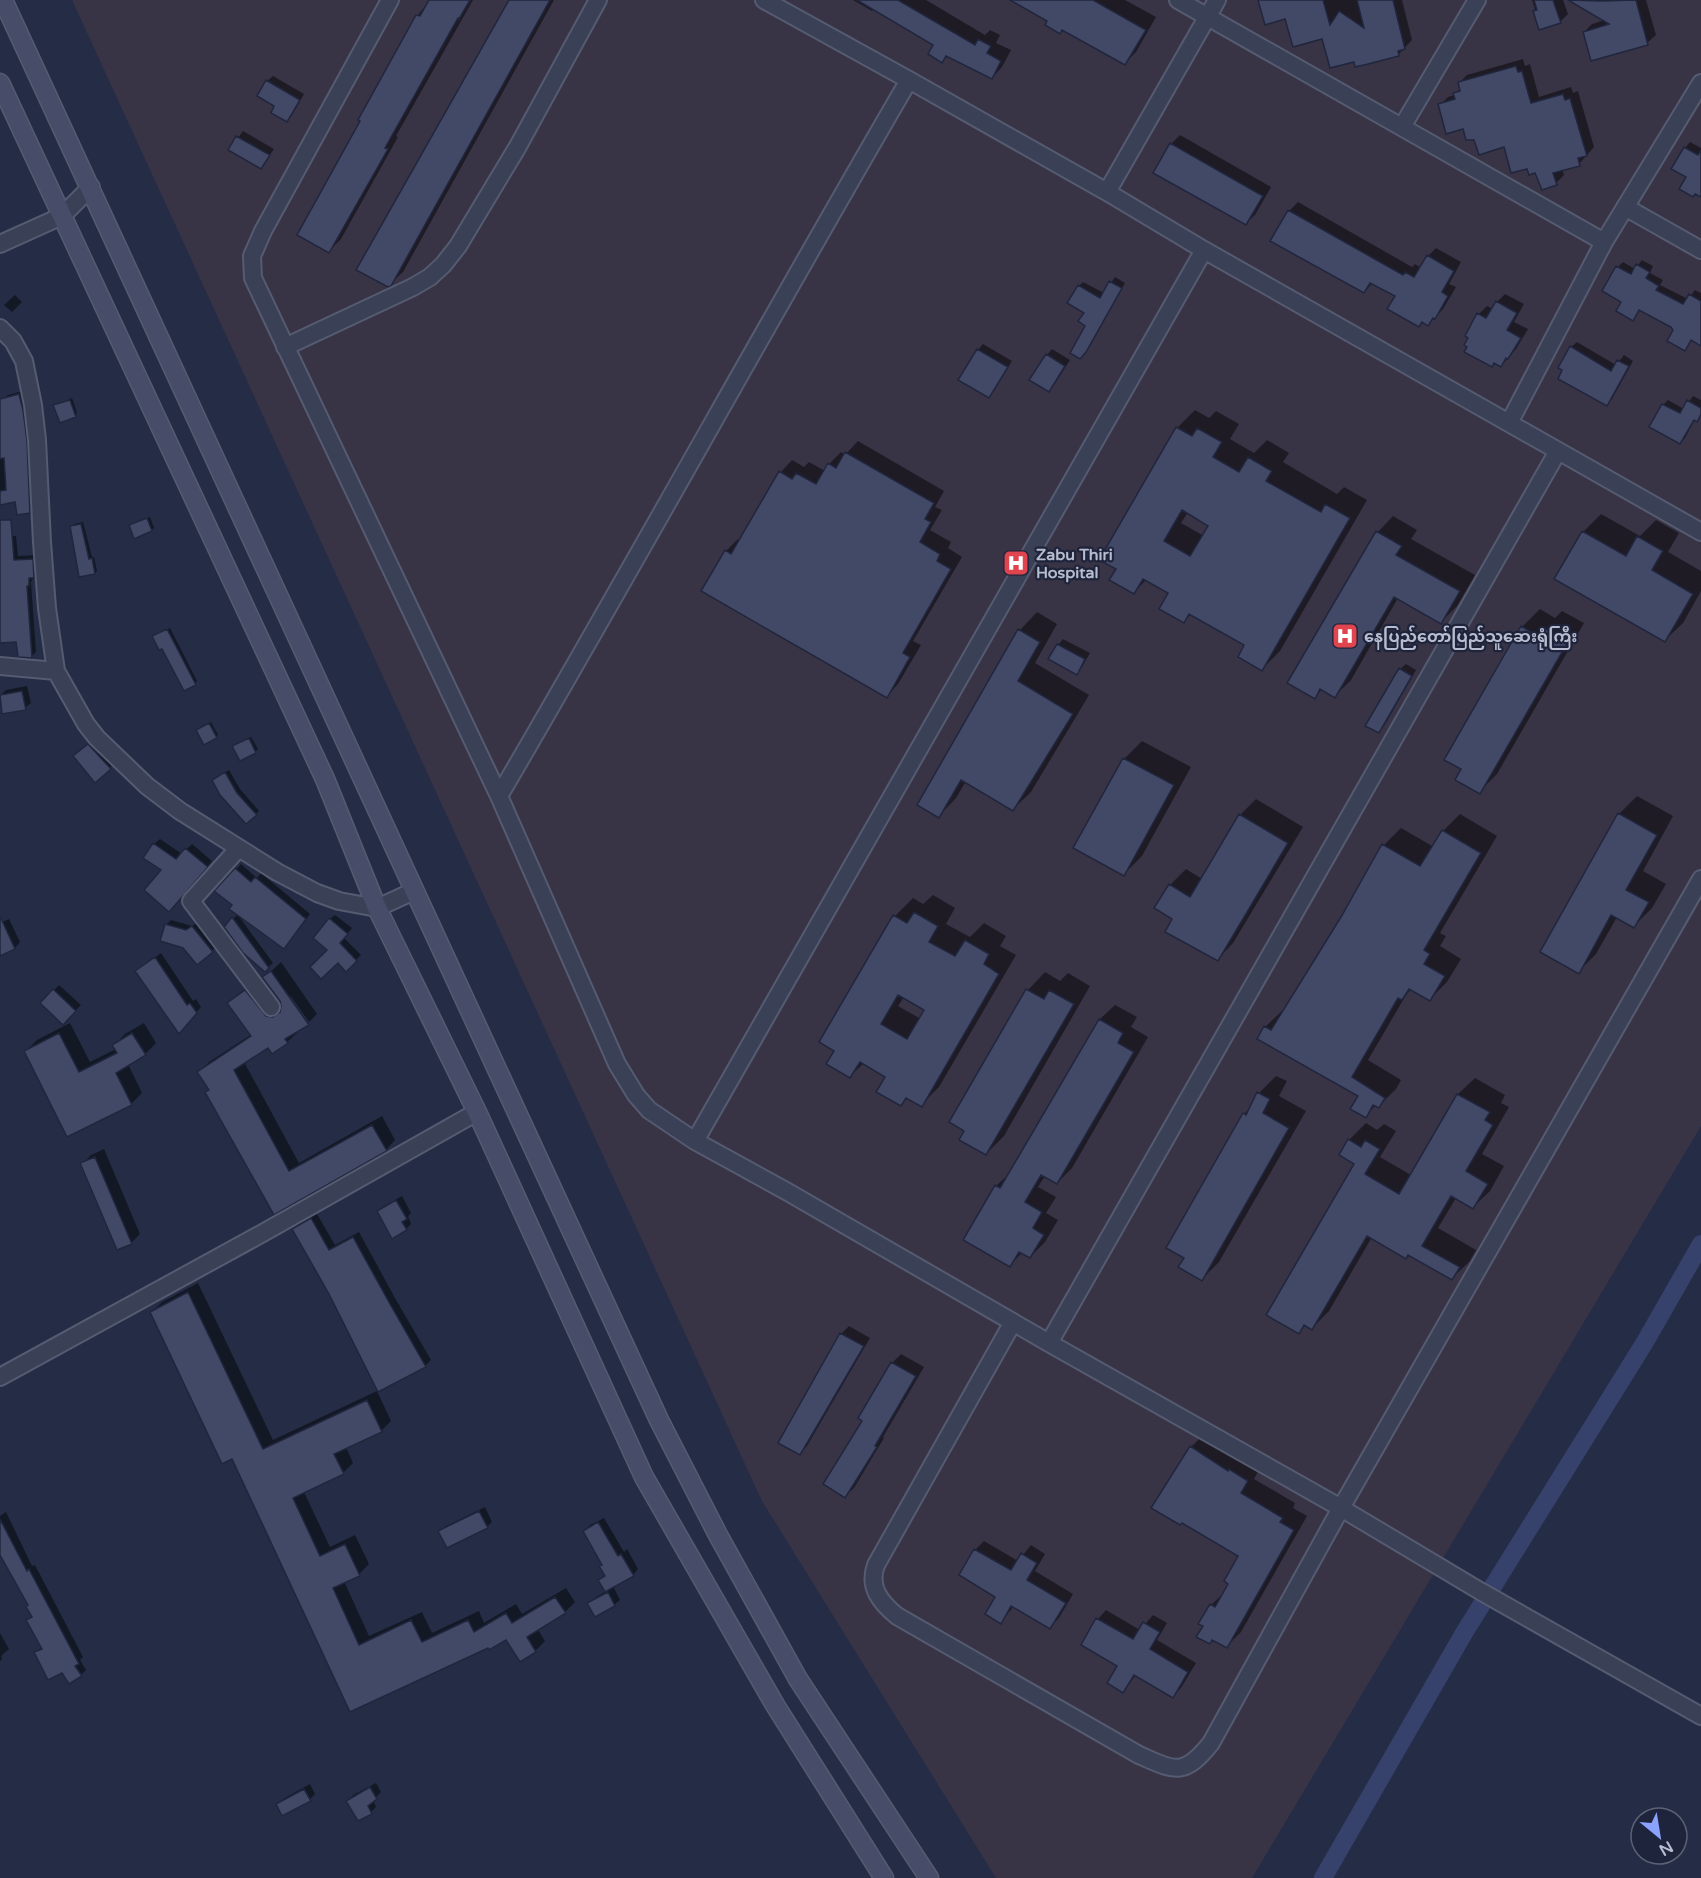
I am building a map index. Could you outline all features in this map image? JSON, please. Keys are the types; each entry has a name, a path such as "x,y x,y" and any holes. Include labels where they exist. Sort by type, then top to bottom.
{"main road":[{"path":"3,0 659,1420 718,1535 798,1678 929,1878"},
{"path":"0,83 325,779 377,908 477,1112 644,1477 775,1705 884,1878"}],"street":[{"path":"390,0 263,231 252,256 253,278 499,796 617,1064 636,1095 649,1110 695,1141 797,1197 1701,1716"},
{"path":"285,347 413,287 430,277 443,265 458,246 516,148 598,0"},
{"path":"764,0 1107,192 1204,250 1701,532"},
{"path":"1178,0 1604,242"},
{"path":"1107,192 1217,0"},
{"path":"1402,127 1477,0"},
{"path":"499,796 559,695 807,255 909,80"},
{"path":"1509,423 1604,242 1701,82"},
{"path":"0,244 62,216 91,187"},
{"path":"1625,207 1701,250"},
{"path":"695,1141 1204,250"},
{"path":"0,328 13,341 24,361 33,405 47,608 56,672 78,711 97,738 147,786 180,812 277,872 318,893 339,901 377,908 414,891"},
{"path":"1049,1343 1558,451"},
{"path":"0,666 56,672"},
{"path":"238,849 191,901 271,1007"},
{"path":"1013,1323 876,1565 873,1584 884,1603 897,1616 1139,1755 1173,1768 1183,1768 1193,1764 1211,1743 1341,1508 1701,879"},
{"path":"0,1377 477,1112"}],"shaded area":[{"name":"Zabu Thiri Hospital","path":"72,0 1701,0 1701,1126 1252,1878 996,1878 762,1501"}],"building":[{"path":"429,0 470,0 385,148 388,149 329,253 297,235 416,15 420,16"},
{"path":"509,0 550,0 391,286 388,287 356,270"},
{"path":"857,0 898,0 975,45 978,39 991,46 987,53 1001,61 992,79 946,56 942,63 928,54 933,45"},
{"path":"1010,0 1093,0 1146,30 1125,65 1062,30 1060,34 1045,25 1047,21"},
{"path":"1258,0 1323,0 1330,25 1339,11 1364,28 1357,0 1393,0 1405,49 1398,51 1399,56 1368,64 1355,67 1354,62 1330,68 1322,39 1293,47 1285,19 1265,25"},
{"path":"1534,0 1553,0 1561,23 1539,30 1533,11 1537,10"},
{"path":"1568,0 1636,0 1648,45 1591,61 1583,32 1609,24"},
{"path":"1516,66 1518,72 1522,71 1531,103 1563,94 1565,100 1570,98 1587,156 1578,158 1580,166 1553,173 1557,185 1542,190 1535,173 1529,175 1527,169 1511,173 1504,147 1479,155 1474,140 1466,140 1463,129 1446,134 1438,104 1455,99 1453,93 1460,91 1458,82"},
{"path":"266,80 300,100 287,122 271,113 274,106 257,96"},
{"path":"236,136 270,155 261,169 228,150"},
{"path":"1170,143 1263,196 1246,225 1153,173"},
{"path":"1684,147 1698,155 1701,150 1701,197 1695,194 1693,197 1679,189 1686,177 1671,169"},
{"path":"1288,210 1403,275 1405,272 1414,277 1427,255 1454,271 1442,292 1448,296 1435,319 1433,318 1428,326 1422,322 1419,327 1387,309 1395,296 1370,283 1364,293 1270,241"},
{"path":"1636,264 1650,272 1646,278 1659,286 1656,290 1683,304 1689,294 1701,301 1701,346 1691,340 1685,351 1667,341 1673,330 1671,327 1639,310 1633,321 1616,311 1621,302 1602,291 1616,266 1631,274"},
{"path":"1109,281 1122,288 1080,359 1070,353 1085,326 1078,321 1084,313 1067,303 1078,285 1100,298"},
{"path":"1496,301 1517,313 1507,330 1521,338 1501,367 1494,363 1492,367 1464,352 1467,347 1464,345 1468,338 1465,336 1477,313 1486,318"},
{"path":"1570,346 1611,371 1617,360 1629,366 1607,406 1558,379 1562,370 1558,368"},
{"path":"977,349 1008,367 989,398 958,380"},
{"path":"1046,354 1065,366 1049,392 1029,380"},
{"path":"19,394 27,441 30,513 17,515 15,502 0,505 0,491 6,490 4,458 0,459 0,399"},
{"path":"70,400 76,417 60,423 53,405"},
{"path":"1687,400 1701,408 1701,414 1697,422 1694,420 1680,444 1649,427 1662,404 1680,413"},
{"path":"1176,427 1192,436 1197,428 1222,442 1213,457 1239,472 1248,457 1272,471 1266,481 1321,512 1325,504 1350,518 1262,671 1238,657 1244,645 1189,614 1184,623 1159,609 1168,593 1143,579 1134,594 1109,580 1116,569 1099,560","holes":["1182,510 1208,526 1190,556 1164,541"]},
{"path":"845,452 934,503 925,519 931,522 920,542 940,554 937,561 951,569 903,653 910,657 887,698 701,591 725,550 731,554 779,471 792,479 796,473 816,484 828,463 836,468"},
{"path":"147,518 152,531 134,539 129,525"},
{"path":"0,520 11,520 14,560 33,559 34,578 29,578 29,586 27,586 32,658 18,657 16,642 0,643"},
{"path":"81,524 95,574 79,577 70,526"},
{"path":"1376,531 1402,546 1396,555 1460,591 1441,624 1394,597 1335,698 1320,689 1315,699 1287,683"},
{"path":"1582,531 1626,556 1637,536 1663,551 1652,570 1693,594 1665,642 1554,579"},
{"path":"1521,626 1538,636 1543,627 1568,642 1480,794 1455,780 1461,769 1444,760"},
{"path":"167,629 196,685 184,691 162,649 159,650 152,636"},
{"path":"1018,629 1040,642 1018,681 1073,714 1013,811 961,780 939,818 917,805"},
{"path":"1057,644 1085,659 1077,675 1048,659"},
{"path":"1399,668 1412,676 1379,733 1365,726"},
{"path":"22,691 26,710 2,714 0,695"},
{"path":"209,723 217,738 204,745 196,730"},
{"path":"249,738 256,753 240,761 232,746"},
{"path":"88,744 111,769 95,783 73,756"},
{"path":"1123,758 1174,785 1124,876 1073,848"},
{"path":"225,772 237,793 257,815 246,824 220,795 212,780"},
{"path":"1618,813 1657,835 1626,890 1649,902 1634,928 1611,915 1579,974 1540,952"},
{"path":"1239,814 1288,843 1218,961 1165,932 1172,919 1154,908 1169,884 1190,897"},
{"path":"1442,830 1481,853 1424,950 1430,954 1424,964 1445,976 1430,1001 1409,989 1402,1000 1398,998 1352,1077 1385,1098 1379,1108 1373,1105 1366,1118 1350,1109 1358,1096 1257,1039 1264,1026 1271,1030 1341,917 1382,844 1420,866"},
{"path":"153,843 176,859 185,848 208,867 169,912 144,890 161,870 143,858"},
{"path":"235,868 251,882 255,877 306,919 284,949 229,909 232,905 214,891"},
{"path":"914,912 938,926 929,942 955,956 965,940 989,954 984,964 999,974 922,1107 906,1098 901,1106 876,1092 885,1077 860,1062 850,1078 826,1064 834,1051 819,1042 893,915 907,923","holes":["898,995 924,1010 907,1039 881,1024"]},
{"path":"0,916 15,949 0,956"},
{"path":"232,917 269,968 265,972 243,953 224,927"},
{"path":"329,918 348,934 340,943 357,961 346,972 338,963 321,979 310,967 327,950 313,938"},
{"path":"165,924 186,930 192,926 213,952 197,965 183,948 160,941"},
{"path":"155,957 187,1005 190,1003 197,1013 179,1034 135,971"},
{"path":"271,971 309,1025 285,1039 288,1043 272,1054 268,1048 234,1070 289,1171 372,1125 387,1151 274,1215 205,1092 209,1090 197,1072 251,1036 227,1003 245,990 266,1016 273,1017 280,1012 280,1001 262,977"},
{"path":"53,989 76,1011 63,1025 40,1003"},
{"path":"1026,989 1044,999 1049,990 1074,1004 986,1155 959,1140 964,1131 949,1122"},
{"path":"1099,1019 1123,1033 1118,1043 1134,1052 1057,1184 1041,1175 1025,1202 1042,1212 1033,1228 1044,1235 1030,1258 1019,1252 1010,1267 963,1240 995,1185 1000,1188"},
{"path":"59,1033 79,1072 117,1053 112,1045 132,1033 146,1055 116,1073 132,1105 67,1137 24,1051"},
{"path":"1257,1092 1270,1099 1263,1113 1289,1128 1202,1281 1178,1267 1184,1258 1166,1248 1243,1113 1246,1115"},
{"path":"1457,1094 1490,1112 1485,1120 1493,1125 1466,1171 1488,1184 1473,1209 1451,1196 1422,1246 1460,1267 1452,1280 1408,1255 1406,1259 1367,1236 1312,1330 1304,1325 1299,1334 1266,1315 1354,1164 1339,1155 1348,1139 1361,1147 1365,1140 1380,1149 1365,1174 1399,1194"},
{"path":"95,1157 132,1244 117,1250 80,1163"},
{"path":"396,1200 407,1219 402,1222 407,1230 392,1239 377,1211"},
{"path":"311,1218 329,1250 353,1237 426,1367 378,1392 329,1294 292,1229"},
{"path":"188,1292 263,1449 367,1400 382,1432 334,1454 344,1474 293,1498 320,1556 345,1544 360,1576 333,1588 359,1645 411,1620 422,1642 468,1620 474,1632 506,1613 512,1623 555,1597 566,1613 527,1637 536,1652 520,1662 506,1640 489,1650 488,1648 350,1712 232,1459 222,1464 150,1312"},
{"path":"840,1333 864,1346 800,1455 778,1443"},
{"path":"891,1362 916,1376 875,1446 877,1447 845,1498 823,1484 862,1421 858,1418"},
{"path":"1190,1446 1248,1481 1241,1493 1283,1518 1280,1522 1294,1530 1227,1648 1212,1640 1210,1644 1196,1637 1203,1626 1198,1624 1210,1604 1215,1607 1228,1584 1224,1581 1238,1556 1182,1523 1180,1525 1151,1508"},
{"path":"479,1511 488,1528 447,1548 438,1531"},
{"path":"0,1519 79,1664 75,1666 82,1676 69,1684 62,1673 48,1680 34,1652 42,1649 26,1620 32,1617 26,1607 28,1605 0,1555"},
{"path":"598,1522 618,1556 621,1554 634,1576 605,1592 598,1580 605,1576 599,1566 602,1565 583,1531"},
{"path":"974,1549 1011,1570 1021,1553 1037,1563 1027,1580 1066,1603 1050,1629 1011,1606 1001,1624 985,1614 995,1597 959,1575"},
{"path":"608,1592 615,1606 595,1617 587,1603"},
{"path":"1096,1618 1133,1639 1143,1622 1160,1632 1150,1649 1188,1672 1173,1698 1134,1675 1123,1693 1107,1683 1117,1666 1081,1645"},
{"path":"370,1787 377,1799 368,1806 372,1814 358,1821 346,1801"},
{"path":"304,1789 311,1801 282,1816 276,1804"}],"waterway":[{"path":"1323,1878 1464,1633 1645,1342 1701,1244"}],"place":[{"name":"Zabu Thiri Hospital","path":"1016,563"},
{"name":"နေပြည်တော်ပြည်သူဆေးရုံကြီး","path":"1345,636"}]}
